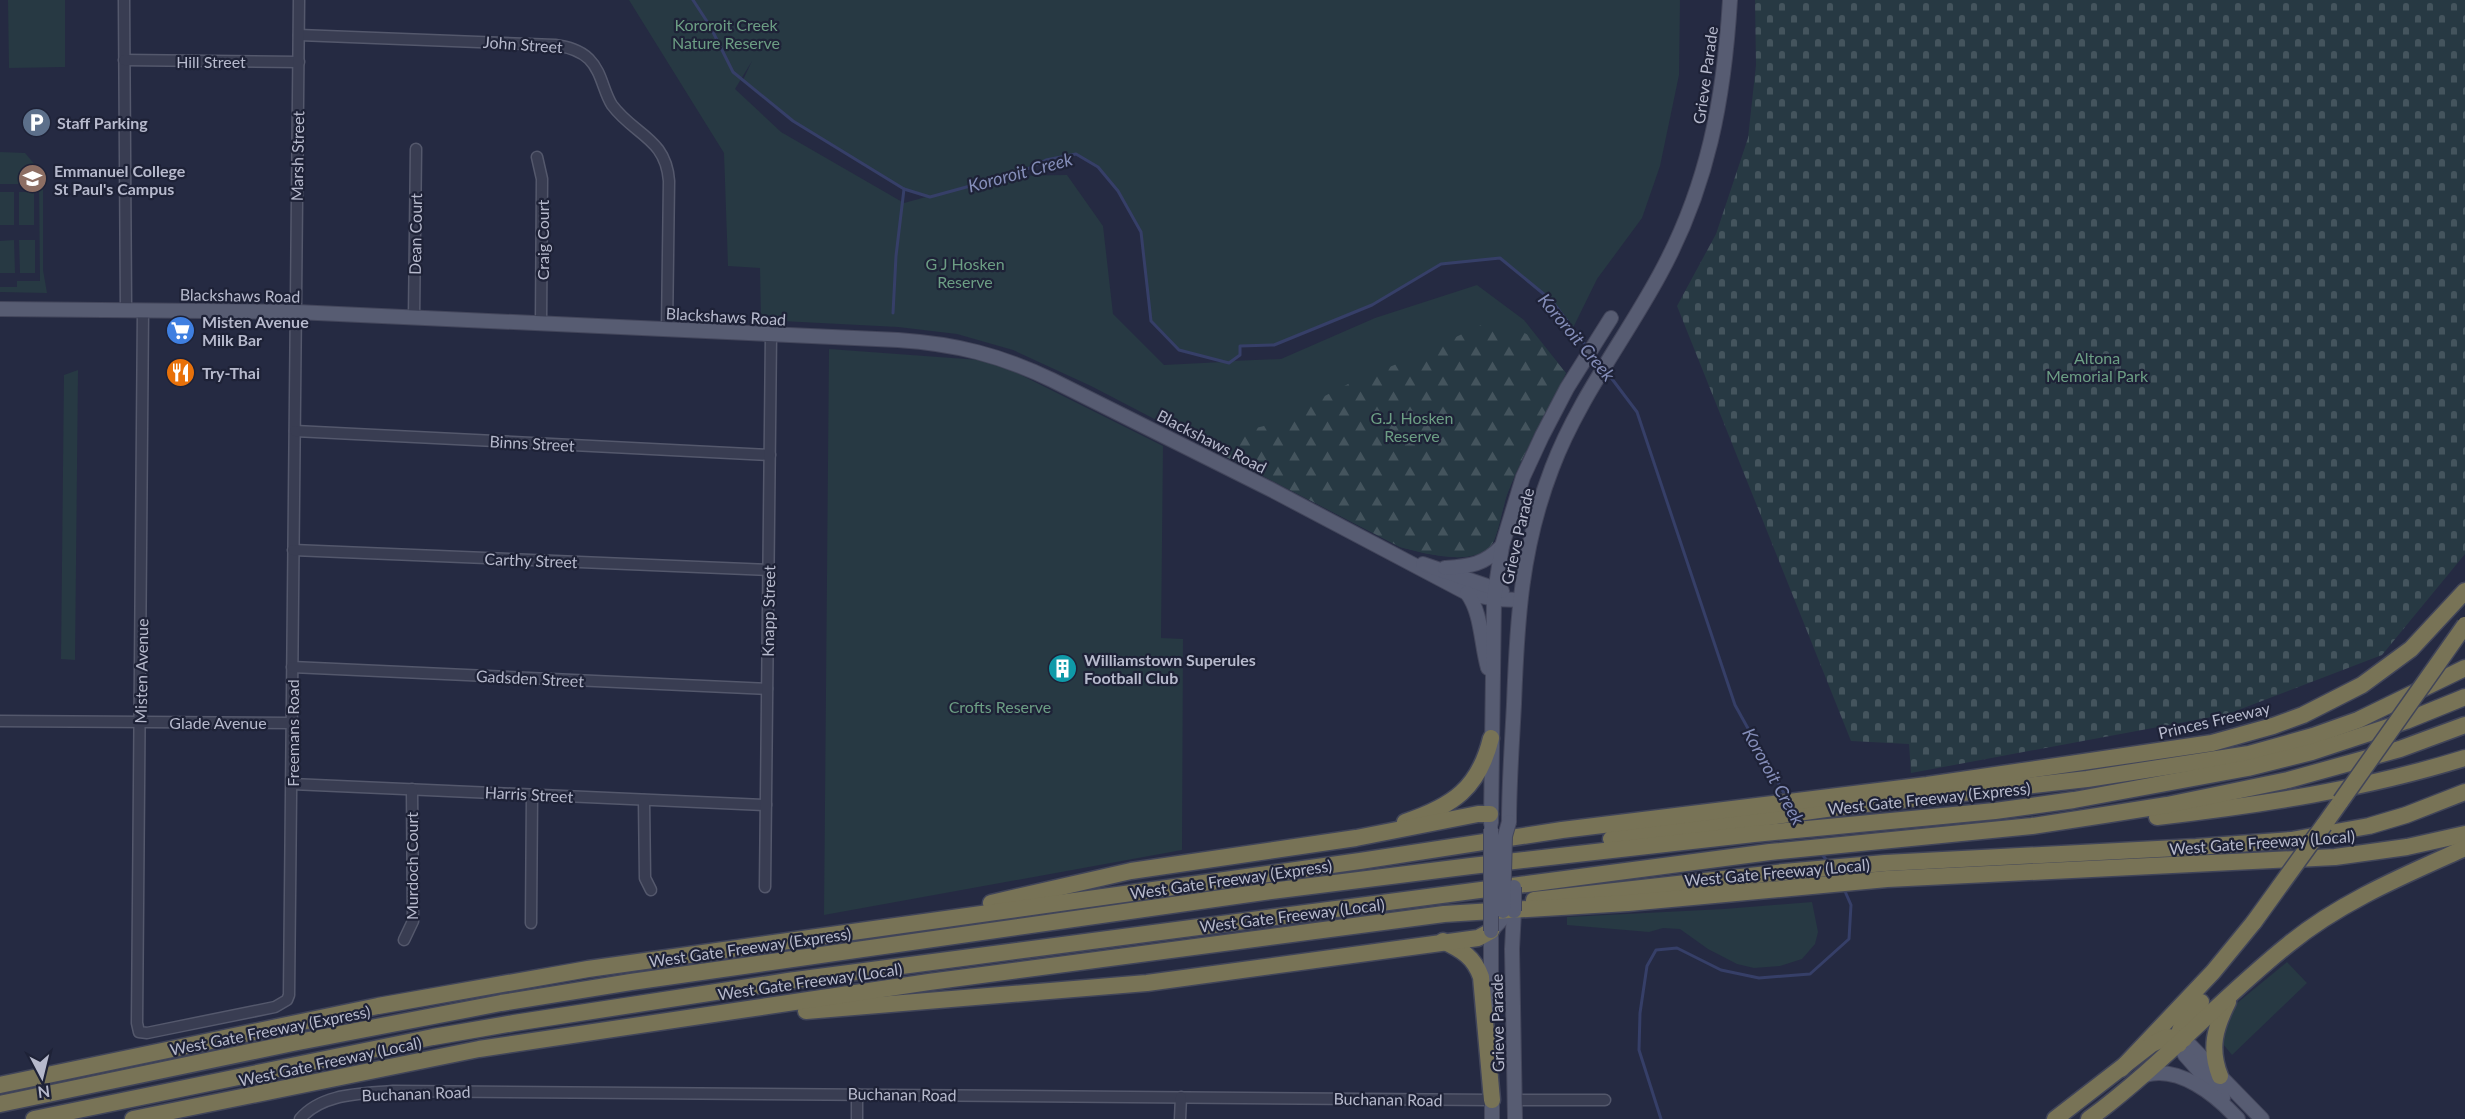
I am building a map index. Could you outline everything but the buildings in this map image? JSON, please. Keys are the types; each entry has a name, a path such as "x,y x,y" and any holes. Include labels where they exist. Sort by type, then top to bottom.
{"highway":[{"name":"Princes Freeway","path":"1927,785 2163,752 2212,743 2273,726 2339,698 2387,669 2411,649 2465,591"},
{"path":"2121,1069 2213,972 2254,922 2465,625"},
{"path":"1845,801 2087,779 2221,759 2277,747 2358,720 2465,668"},
{"name":"West Gate Freeway (Express)","path":"0,1104 316,1038 631,982 1271,891 1471,866 1752,820 1846,824 1995,811 2063,801 2248,768 2362,737 2465,697"},
{"path":"2031,826 2166,805 2288,780 2400,749 2465,725"},
{"path":"1356,838 1412,819 1450,801 1464,791 1474,781 1484,764 1491,738"},
{"path":"34,1119 303,1062 525,1021 788,981 1770,852 1872,840 2031,826 2103,823 2251,804 2344,789 2465,758"},
{"path":"0,1084 435,995 588,969 1360,861 1562,830 1752,820 1927,785 2221,759"},
{"path":"1444,914 1560,896 1784,872 1886,871 2291,840 2368,826 2415,812 2465,792"},
{"path":"929,920 991,903 1131,871 1356,838 1478,814 1491,821"},
{"name":"West Gate Freeway (Local)","path":"134,1119 479,1048 929,982 1444,914 1628,903 1793,889 1886,871 2335,857 2407,847 2465,834"},
{"path":"2089,1119 2145,1075 2180,1040 2288,944 2337,912 2403,876 2465,848"},
{"path":"2180,1040 2184,1020 2242,950 2254,922"},
{"path":"539,1039 849,1006 1147,983 1482,937 1491,931"},
{"path":"1443,942 1466,953 1473,960 1481,977 1492,1100"},
{"path":"2220,1076 2214,1054 2214,1034 2232,994"},
{"path":"2059,1117 2155,1042 2167,1037 2180,1040"},
{"path":"2059,1117 2077,1113 2082,1119"}],"main road":[{"name":"Grieve Parade","path":"1515,1119 1512,949 1509,911 1514,836 1509,822 1519,600 1530,544 1546,483 1559,450 1675,244 1699,183 1722,94 1730,0"},
{"name":"Blackshaws Road","path":"0,309 296,312 927,342 985,352 1019,364 1157,432 1467,593 1494,593"},
{"name":"Grieve Parade","path":"1492,1119 1491,679 1494,593 1502,546 1523,477 1567,388 1611,318"},
{"path":"1440,569 1480,563 1502,546"},
{"name":"Blackshaws Road","path":"1401,558 1440,569 1494,593"},
{"path":"1467,593 1473,601 1491,679"},
{"path":"1494,593 1519,600"},
{"path":"1491,821 1502,816 1509,822"},
{"path":"1491,931 1509,911"},
{"path":"2180,1040 2220,1076 2262,1119"},
{"path":"2180,1040 2183,1052 2219,1092 2236,1117"},
{"path":"2145,1075 2162,1071 2182,1077 2202,1089 2236,1117"},
{"path":"1492,1100 1515,1100"}],"street":[{"path":"124,0 126,310"},
{"name":"Marsh Street","path":"296,312 299,0"},
{"name":"John Street","path":"299,35 555,45 570,47 588,58 599,75 611,103 631,125 655,144 666,160 669,181 668,330"},
{"name":"Hill Street","path":"124,60 299,62"},
{"name":"Dean Court","path":"414,318 416,149"},
{"name":"Craig Court","path":"537,157 542,179 541,324"},
{"name":"Misten Avenue","path":"139,1032 137,1023 143,310"},
{"name":"Freemans Road","path":"139,1032 147,1033 275,1008 287,1000 289,995 296,312"},
{"name":"Knapp Street","path":"765,887 771,334"},
{"name":"Binns Street","path":"295,431 770,455"},
{"name":"Carthy Street","path":"294,550 769,570"},
{"name":"Gadsden Street","path":"292,667 767,689"},
{"name":"Glade Avenue","path":"0,721 292,723"},
{"name":"Harris Street","path":"292,784 766,805"},
{"name":"Murdoch Court","path":"404,940 413,921 412,789"},
{"path":"531,923 532,795"},
{"path":"644,800 645,878 651,890"},
{"name":"Buchanan Road","path":"300,1119 314,1106 341,1097 393,1091 1492,1100"},
{"path":"856,1094 857,1119"},
{"path":"1180,1119 1181,1097"},
{"path":"1515,1100 1605,1100"}],"green space":[{"path":"8,0 65,0 65,67 9,68"},
{"path":"629,0 1680,0 1679,75 1660,166 1642,218 1597,279 1573,328 1551,300 1500,258 1441,264 1372,305 1274,345 1240,346 1240,355 1232,361 1281,359 1375,318 1477,285 1524,320 1566,373 1514,477 1492,544 1484,551 1461,557 1434,555 1400,547 1091,386 1013,350 957,334 898,327 761,320 760,268 728,266 724,153","holes":["752,61 743,80 793,122 904,189 926,197 904,203 781,132 735,89","1076,154 1098,167 1118,191 1141,232 1151,321 1179,350 1222,362 1164,365 1113,314 1103,226 1067,175 1008,176 1046,161"]},
{"name":"Altona Memorial Park","path":"1755,0 2465,0 2465,554 2382,655 2228,714 1911,773 1909,744 1851,741 1677,306 1716,234 1748,138 1756,65"},
{"path":"0,152 25,153 36,166 43,187 43,270 47,293 0,292 0,287 17,287 17,281 40,281 39,184 0,184"},
{"path":"0,192 14,192 14,225 0,225"},
{"path":"19,192 34,192 34,225 19,225"},
{"path":"14,240 15,273 0,273 0,241"},
{"path":"19,240 35,240 35,273 20,273"},
{"name":"G.J. Hosken Reserve","path":"1481,325 1510,328 1531,336 1566,373 1514,477 1494,540 1484,551 1461,557 1448,557 1400,547 1207,447 1227,435 1264,426 1278,420 1350,383 1414,357"},
{"name":"Crofts Reserve","path":"829,349 993,361 1163,446 1161,638 1183,639 1182,850 824,915"},
{"path":"78,370 75,660 61,659 64,375"},
{"path":"1812,902 1818,932 1815,944 1802,959 1780,966 1754,968 1737,964 1708,949 1680,929 1663,928 1649,932 1567,925 1567,917"},
{"path":"2287,962 2307,983 2232,1055 2218,1038 2231,1008"}],"waterway":[{"name":"Kororoit Creek","path":"693,0 710,26 733,72 793,121 904,189 930,197 1021,172 1046,160 1076,154 1098,167 1118,191 1141,232 1151,321 1179,350 1229,363 1240,355 1240,346 1274,345 1372,305 1441,264 1500,258 1551,300 1587,347"},
{"path":"893,313 896,256 904,189"},
{"name":"Kororoit Creek","path":"1593,354 1602,365"},
{"name":"Kororoit Creek","path":"1606,371 1637,412 1735,705 1785,795"},
{"name":"Kororoit Creek","path":"1820,852 1829,863"},
{"name":"Kororoit Creek","path":"1661,1119 1639,1050 1640,1013 1647,966 1656,950 1677,948 1721,970 1759,978 1810,974 1849,939 1851,905 1844,889"}],"place":[{"name":"Staff Parking","path":"36,122"},
{"name":"Emmanuel College St Paul's Campus","path":"33,179"},
{"name":"Misten Avenue Milk Bar","path":"181,330"},
{"name":"Try-Thai","path":"181,372"},
{"name":"Williamstown Superules Football Club","path":"1063,668"}],"park label":[{"name":"Kororoit Creek Nature Reserve","path":"726,33"},
{"name":"G J Hosken Reserve","path":"965,272"}]}
